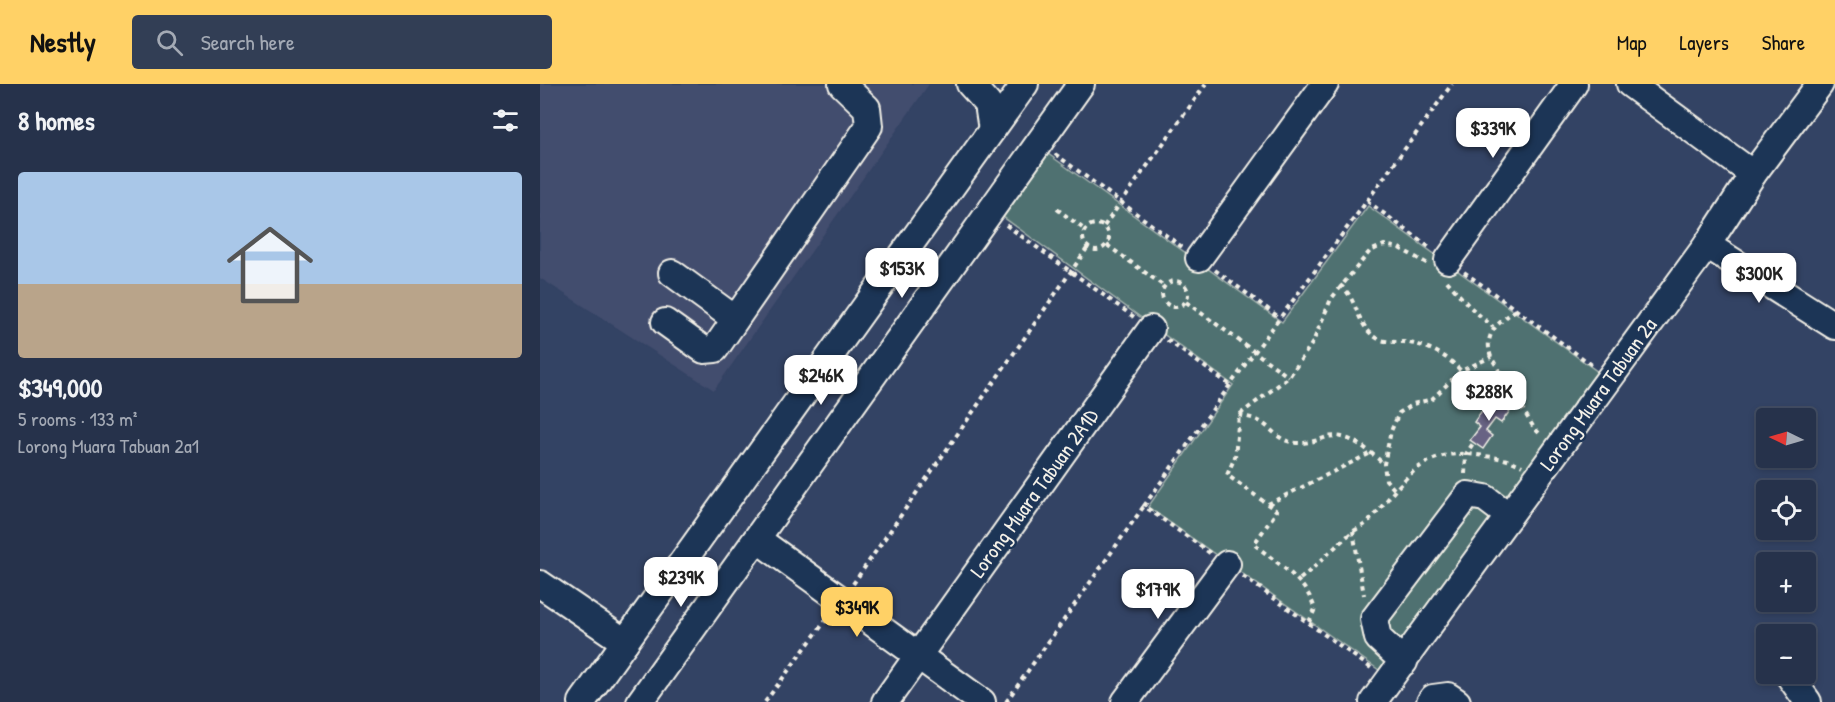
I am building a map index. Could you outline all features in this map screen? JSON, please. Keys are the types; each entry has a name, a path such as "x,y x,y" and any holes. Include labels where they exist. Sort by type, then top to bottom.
{"street":[{"path":"665,322 704,350 715,349 869,126 867,108 842,84"},
{"path":"970,84 988,104 992,130"},
{"path":"582,702 1025,84"},
{"path":"640,702 1081,84"},
{"path":"1199,258 1325,84"},
{"path":"1439,266 1574,84"},
{"path":"1630,84 1753,174"},
{"name":"Lorong Muara Tabuan 2a","path":"1373,702 1707,245 1753,174 1820,84"},
{"path":"1707,245 1835,326"},
{"path":"672,273 735,319"},
{"name":"Lorong Muara Tabuan 2A1D","path":"885,702 1151,329"},
{"path":"1396,672 1378,638 1374,619 1468,495 1485,498 1509,516"},
{"path":"757,539 982,702"},
{"path":"1125,702 1227,564"},
{"path":"544,594 625,642"},
{"path":"1795,684 1808,702"},
{"path":"1430,702 1433,698 1448,696 1457,702"}],"path":[{"path":"1104,226 1206,84"},
{"path":"1006,702 1230,385 1257,352 1452,84"},
{"path":"1038,142 1280,318"},
{"path":"1367,201 1439,266 1468,306 1493,327"},
{"path":"1057,209 1085,230"},
{"path":"990,214 1230,385"},
{"path":"1085,230 1094,224 1104,226 1109,235 1107,245"},
{"path":"1085,230 1084,242 1088,247 1097,250 1107,245"},
{"path":"1107,245 1164,286"},
{"path":"1309,622 1315,609 1311,595 1300,579 1254,544 1277,511 1227,475 1235,457 1239,415 1289,377 1313,342 1331,299 1340,285 1370,251 1384,245 1400,248 1439,266 1516,310 1610,378"},
{"path":"765,702 841,600 1088,247"},
{"path":"1177,281 1183,283 1188,288 1186,302 1178,308 1168,305 1162,297 1164,286 1177,281"},
{"path":"1340,285 1348,291 1359,319 1381,340 1423,346 1449,357 1461,371"},
{"path":"1186,302 1289,377"},
{"path":"1516,310 1493,327 1487,345 1491,357 1534,428 1546,440"},
{"path":"1394,489 1386,480 1384,464 1391,431 1399,413 1413,404 1432,399 1461,371 1491,357"},
{"path":"1502,402 1511,387"},
{"path":"1239,415 1257,420 1279,438 1292,442 1311,443 1330,436 1345,438 1371,453 1384,464"},
{"path":"1468,495 1466,454 1474,442"},
{"path":"1268,504 1371,453"},
{"path":"1300,579 1353,531 1368,522 1394,489 1423,463 1437,456 1466,454 1508,459 1525,467"},
{"path":"1144,506 1309,622 1396,672"},
{"path":"1353,531 1368,614 1374,619"}],"shaded area":[{"path":"540,84 929,84 714,390 540,278"}],"green space":[{"path":"1044,151 1282,322 1368,206 1598,372 1379,670 1148,507 1233,385 999,214"}],"building":[{"path":"1499,399 1512,408 1501,423 1495,419 1486,431 1492,436 1483,449 1470,440 1480,427 1474,422 1483,409 1489,413"}]}
